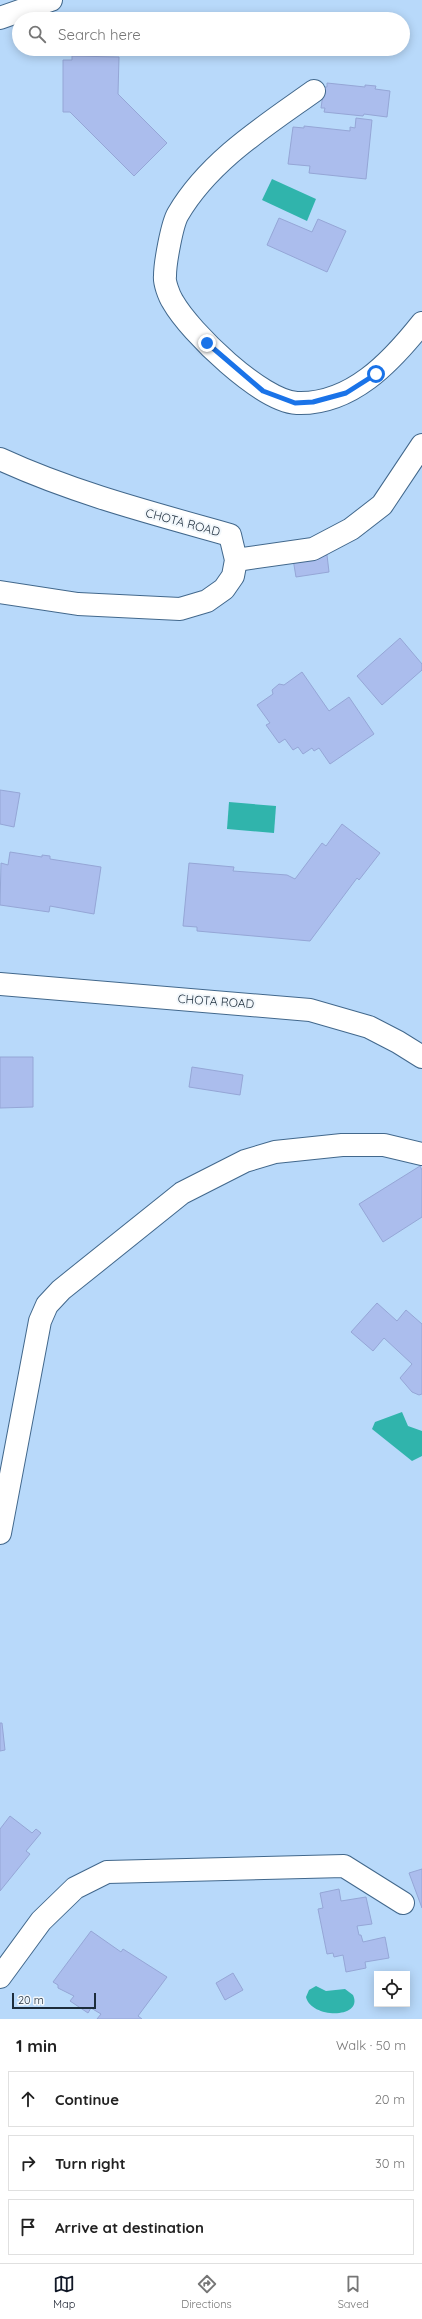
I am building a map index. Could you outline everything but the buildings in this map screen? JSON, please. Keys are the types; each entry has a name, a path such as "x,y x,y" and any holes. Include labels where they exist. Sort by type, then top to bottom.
{"street":[{"path":"17,12 51,0"},
{"path":"0,18 12,14"},
{"path":"314,90 236,148 196,188 177,215 164,277 172,301 207,343 237,370 263,391 295,403 313,402 346,393 376,374 404,345 422,323"},
{"path":"236,560 312,549 351,529 382,506 422,445"},
{"name":"CHOTA ROAD","path":"0,459 34,475 117,504 230,535 236,560 233,576 224,590 207,601 180,609 78,604 0,592"},
{"name":"CHOTA ROAD","path":"0,984 310,1010 369,1027 398,1042 422,1057"},
{"path":"0,1533 40,1321 47,1305 61,1290 182,1193 245,1161 275,1152 342,1145 384,1145 422,1154"},
{"path":"0,1977 41,1921 75,1888 107,1872 344,1866 403,1903"}],"shaded area":[{"path":"272,179 316,199 307,221 262,200"},
{"path":"229,802 276,806 274,833 227,829"},
{"path":"402,1412 408,1426 422,1431 422,1456 412,1461 372,1429 375,1422"},
{"path":"316,1986 326,1991 345,1989 353,1995 354,2003 351,2009 336,2013 317,2009 310,2004 306,1997 309,1990"}],"route":[{"path":"207,343 263,391 295,403 313,402 346,393 376,374"}]}
